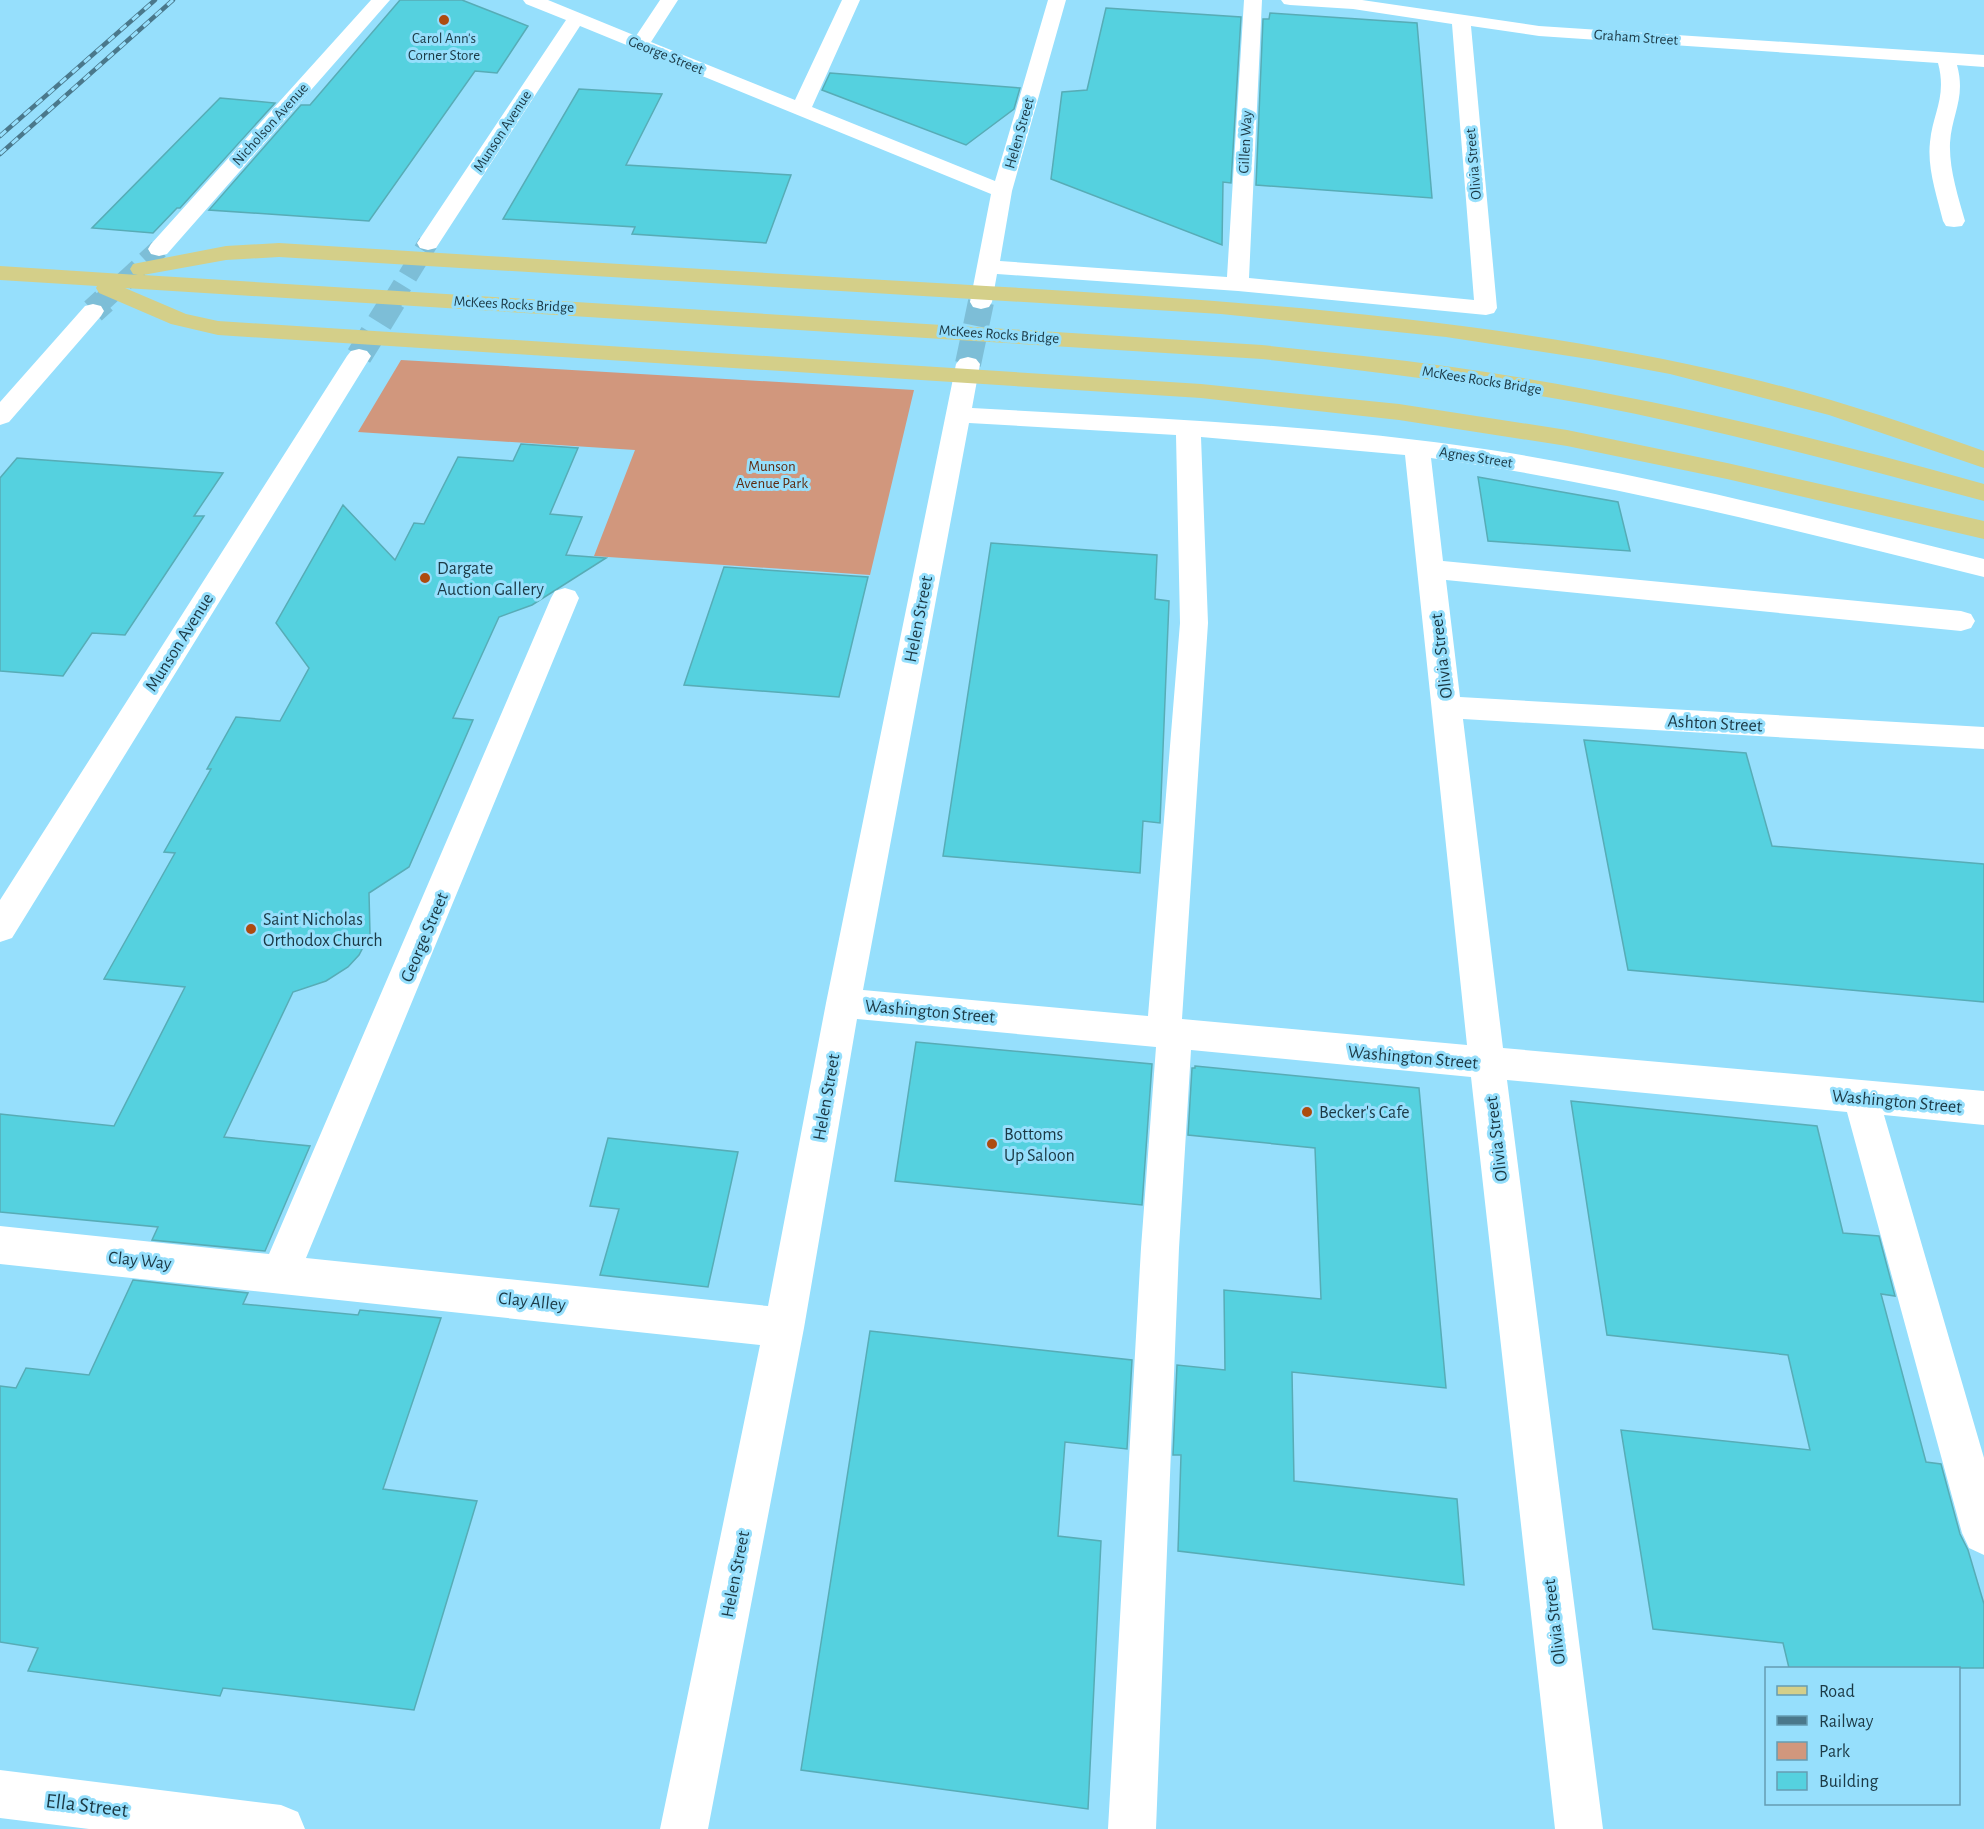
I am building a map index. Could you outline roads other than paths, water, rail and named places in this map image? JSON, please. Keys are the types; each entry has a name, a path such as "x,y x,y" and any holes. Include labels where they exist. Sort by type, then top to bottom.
{"main road":[{"path":"93,279 226,254 279,250 982,297 1311,314 1552,346 1651,365 1816,403 1984,460"},
{"name":"McKees Rocks Bridge","path":"0,273 1262,352 1451,374 1631,405 1797,443 1984,493"},
{"path":"93,279 179,319 218,328 967,370 1202,391 1399,412 1545,434 1727,471 1984,530"}],"street":[{"name":"Nicholson Avenue","path":"159,249 381,0"},
{"name":"George Street","path":"532,0 1002,191"},
{"path":"640,44 669,0"},
{"path":"801,109 851,0"},
{"name":"Helen Street","path":"982,297 1002,191 1057,0"},
{"name":"Gillen Way","path":"1238,284 1253,0"},
{"name":"Graham Street","path":"1290,0 1353,4 1539,31 1984,61"},
{"name":"Munson Avenue","path":"428,243 576,18"},
{"name":"Olivia Street","path":"1238,284 1486,308 1461,20"},
{"path":"1946,58 1951,76 1950,104 1940,142 1942,174 1954,221"},
{"path":"988,267 1238,284"},
{"path":"0,417 93,311"},
{"name":"Munson Avenue","path":"0,928 359,356"},
{"name":"Helen Street","path":"684,1829 784,1328 843,1003 967,370"},
{"name":"Agnes Street","path":"958,415 1188,430 1417,449 1492,459 1587,476 1984,568"},
{"path":"1132,1829 1170,1034 1194,623 1188,430"},
{"name":"Olivia Street","path":"1417,449 1487,1064 1579,1829"},
{"path":"1431,569 1961,621"},
{"name":"George Street","path":"280,1275 565,597"},
{"name":"Ashton Street","path":"1447,707 1984,738"},
{"name":"Washington Street","path":"843,1003 1984,1108"},
{"path":"1861,1097 1984,1533"},
{"name":"Clay Way","path":"0,1245 280,1275"},
{"name":"Clay Alley","path":"280,1275 784,1328"},
{"name":"Ella Street","path":"0,1794 281,1829"}],"tunnel":[{"path":"392,302 428,243"},
{"path":"102,302 159,249"},
{"path":"93,311 104,301"},
{"path":"359,356 393,301"},
{"path":"968,364 981,302"}],"railway":[{"path":"0,136 155,0"},
{"path":"0,154 173,0"}],"place":[{"name":"Carol Ann's Corner Store","path":"444,20"},
{"name":"Dargate Auction Gallery","path":"425,578"},
{"name":"Saint Nicholas Orthodox Church","path":"251,929"},
{"name":"Becker's Cafe","path":"1307,1112"},
{"name":"Bottoms Up Saloon","path":"992,1144"}],"park label":[{"name":"Munson Avenue Park","path":"772,474"}]}
